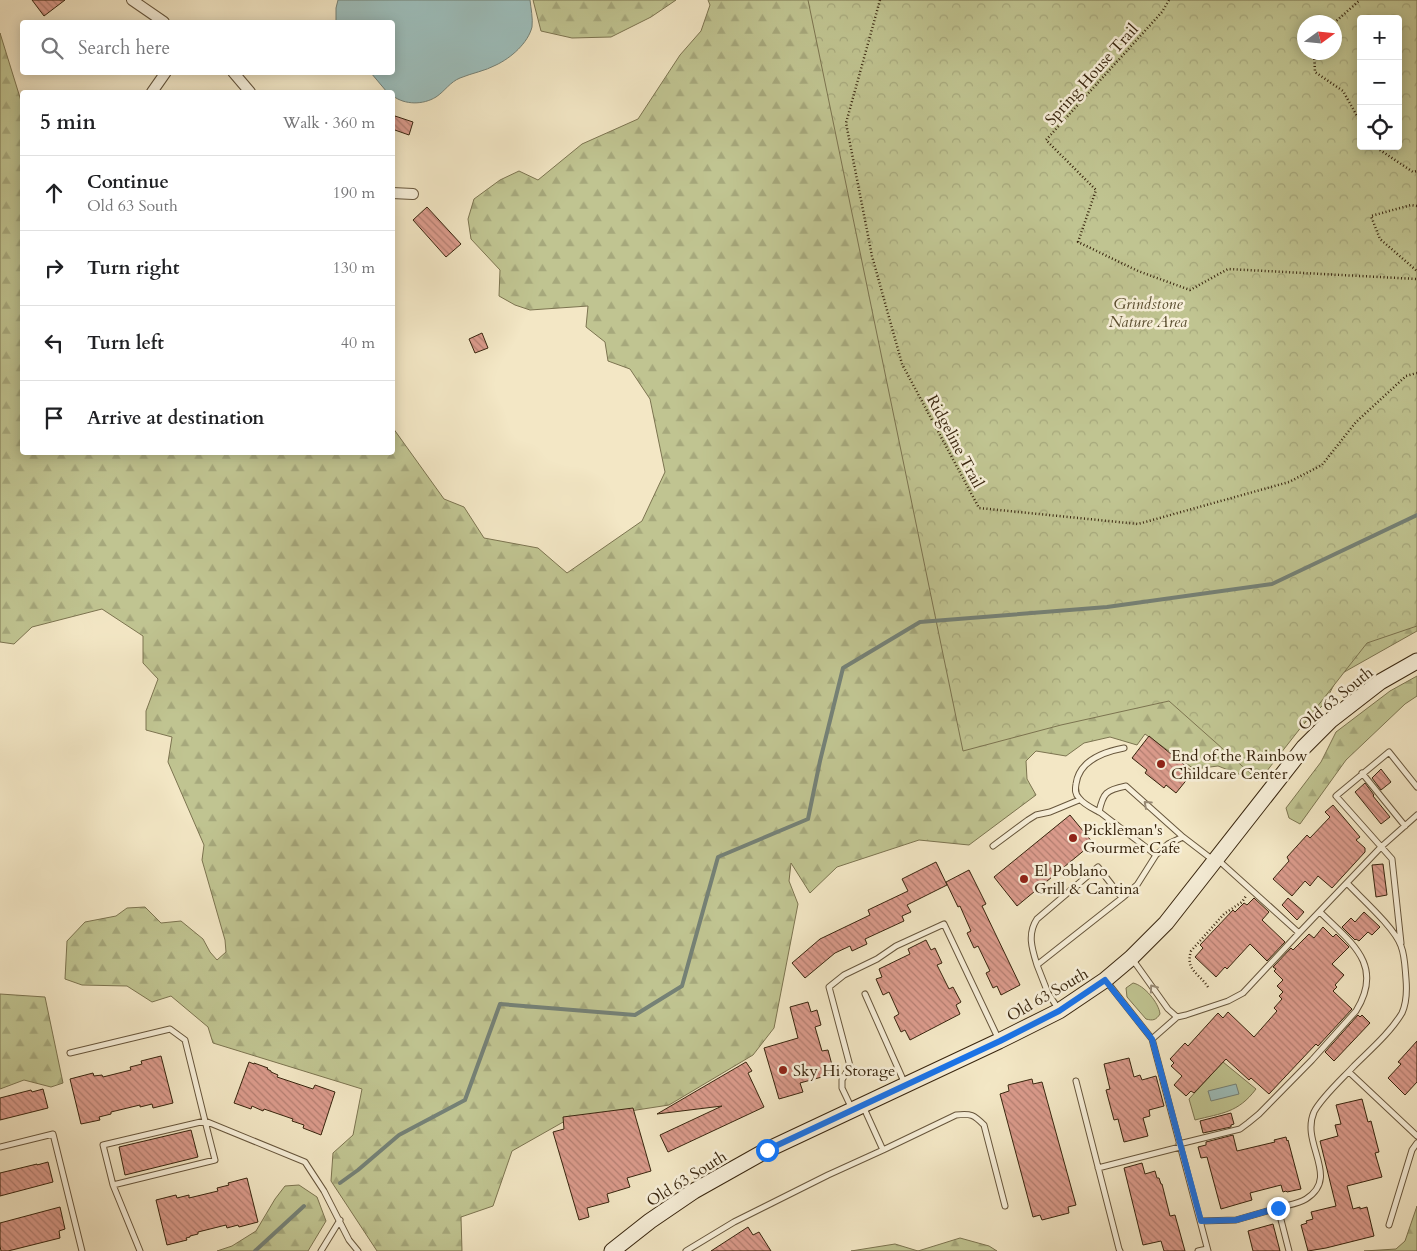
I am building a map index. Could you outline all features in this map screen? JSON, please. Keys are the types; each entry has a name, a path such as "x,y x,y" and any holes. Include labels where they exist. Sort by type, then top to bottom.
{"main road":[{"name":"Old 63 South","path":"612,1251 650,1221 694,1191 767,1150 1000,1041 1059,1011 1105,980 1166,924 1298,754 1311,740 1332,720 1380,682 1417,661"}],"street":[{"path":"132,0 161,20"},
{"path":"153,90 164,75"},
{"path":"236,75 248,90"},
{"path":"395,193 413,194"}],"lane":[{"path":"1124,748 1111,750 1084,765 1077,777 1075,791 1079,800 1099,812 1156,855"},
{"path":"1201,1221 1236,1220 1278,1208 1305,1200 1319,1187 1322,1175 1310,1125 1315,1111 1326,1096 1392,1027 1402,1011 1407,995 1405,963 1401,944 1392,859 1336,796 1389,752 1417,787"},
{"path":"1362,773 1405,826"},
{"path":"1099,812 1104,794 1113,788 1126,786 1183,837 1216,860 1300,933"},
{"path":"993,846 1036,815 1050,812 1079,800"},
{"path":"1152,1039 1177,1017 1228,1001 1243,993 1381,847 1417,814"},
{"path":"1037,965 1137,885 1156,855 1168,844 1183,837"},
{"path":"1059,1011 1048,993 1037,965 1031,937 1032,926 1037,919 1098,867 1122,898"},
{"path":"1347,883 1389,928 1401,944"},
{"path":"1098,1168 1240,1129 1259,1114 1312,1060 1356,1011 1361,1004 1366,989 1368,975 1362,956 1353,944 1320,912"},
{"path":"883,1150 857,1107 842,1088 842,1080 850,1066 828,987 844,975 877,960 896,946 944,924 1000,1041"},
{"path":"1131,958 1168,1009 1177,1017"},
{"path":"1105,980 1152,1039 1156,1050 1208,1250 1198,1251"},
{"path":"865,994 906,1085"},
{"path":"70,1053 170,1030 185,1040 215,1160 113,1185"},
{"path":"1349,1072 1417,1136"},
{"path":"1076,1081 1120,1251"},
{"path":"686,1251 734,1222 828,1175 956,1115 967,1113 984,1125 1005,1206"},
{"path":"140,1251 113,1185 103,1145 205,1121 305,1162 324,1191 349,1240 358,1251"},
{"path":"0,1148 53,1134 82,1251"},
{"path":"1389,1225 1412,1150 1417,1143"},
{"path":"1278,1208 1289,1251"},
{"path":"321,1251 340,1220"}],"path":[{"name":"Ridgeline Trail","path":"880,0 846,123 872,256 902,364 979,508 1138,524 1289,482 1322,465 1356,422 1406,376 1417,373"},
{"name":"Spring House Trail","path":"1169,0 1162,12 1046,140 1096,190 1078,242 1138,271 1190,290 1228,269 1417,279"},
{"path":"1342,16 1360,0"},
{"path":"1314,60 1315,72 1343,90 1357,116"},
{"path":"1380,150 1413,172 1417,171"},
{"path":"1417,206 1412,205 1371,216 1380,239 1417,271"},
{"path":"1208,987 1191,967 1189,957 1191,951 1224,914 1242,902 1251,889"}],"green space":[{"path":"533,0 676,0 651,17 611,37 572,38 541,31"},
{"path":"708,0 1417,0 1417,631 1339,675 1324,704 1249,778 1218,766 1194,769 1145,734 1137,745 1110,737 1084,743 1066,756 1036,751 1026,761 1027,779 1036,795 969,845 919,840 837,867 810,893 791,863 789,881 798,904 774,1028 753,1055 669,1105 565,1121 512,1151 493,1206 461,1217 462,1251 377,1251 331,1181 333,1153 353,1135 362,1089 213,1043 208,1027 171,996 152,1002 127,986 82,985 65,979 67,941 85,922 116,916 127,908 145,907 161,923 181,921 203,939 217,960 226,952 225,940 202,860 204,845 168,762 172,737 146,730 146,711 158,679 143,663 143,636 102,609 32,627 14,644 0,642 0,33 20,98 20,455 395,455 395,431 444,499 464,507 484,538 538,548 567,573 642,521 665,472 650,399 630,369 608,361 605,342 586,327 588,306 530,310 515,305 499,296 500,270 471,239 468,219 474,199 500,180 519,171 538,180 582,144 638,119 680,55 701,31 710,5"},
{"name":"Grindstone Nature Area","path":"808,0 1417,0 1417,626 1367,643 1259,781 1169,701 1061,725 963,751"},
{"path":"1417,676 1417,696 1405,704 1346,760 1300,824 1289,818 1286,808 1321,762 1336,732 1390,691"},
{"path":"1133,983 1142,987 1154,1000 1160,1014 1156,1019 1146,1019 1127,997 1126,988"},
{"path":"0,994 45,997 63,1083 51,1087 24,1080 0,1089"},
{"path":"1223,1062 1256,1089 1236,1108 1195,1120 1189,1099"},
{"path":"299,1185 317,1197 326,1221 308,1251 217,1251 232,1246 256,1231 285,1186"},
{"path":"1417,1206 1417,1251 1364,1251 1396,1249 1405,1241"},
{"path":"960,1238 989,1246 997,1251 918,1251"},
{"path":"895,1244 918,1251 851,1251"}],"water":[{"path":"338,0 530,0 532,27 523,44 502,62 456,80 431,100 414,103 395,97 395,90 385,90 373,75 395,75 395,20 336,20"},
{"path":"1236,1084 1239,1094 1211,1101 1208,1091"}],"building":[{"path":"32,0 65,0 44,16"},
{"path":"395,116 413,122 409,135 395,130"},
{"path":"427,207 461,244 446,257 413,220"},
{"path":"482,333 488,348 475,353 469,339"},
{"name":"End of the Rainbow Childcare Center","path":"1149,736 1193,772 1176,793 1166,785 1164,788 1145,773 1147,770 1132,758"},
{"path":"1381,769 1391,782 1381,790 1372,778"},
{"path":"1365,783 1390,817 1381,824 1355,792"},
{"path":"1333,805 1360,837 1356,840 1365,848 1365,852 1332,888 1318,876 1310,886 1305,881 1292,896 1273,879 1289,861 1287,857 1307,835 1310,838 1330,817 1325,812"},
{"path":"1070,815 1093,843 1017,906 994,877"},
{"path":"936,862 947,885 907,905 911,912 902,916 904,921 865,939 867,944 852,951 850,946 835,953 805,978 792,963 820,939 870,915 868,910 908,891 902,879"},
{"path":"1383,864 1387,895 1376,897 1372,865"},
{"path":"969,870 986,904 982,906 1020,985 1001,995 997,986 993,988 986,973 990,971 978,946 974,948 967,933 971,931 960,906 958,907 946,882"},
{"path":"1254,898 1269,912 1262,920 1285,942 1267,961 1250,944 1227,969 1225,967 1216,977 1195,957 1203,948 1200,945 1233,910 1235,912 1244,903 1247,905"},
{"path":"1288,898 1304,912 1297,920 1282,905"},
{"path":"1364,912 1380,927 1372,935 1368,932 1359,941 1355,940 1342,927 1351,918 1355,922"},
{"path":"1323,927 1333,937 1336,934 1349,947 1332,964 1344,975 1335,985 1337,987 1333,991 1352,1009 1318,1046 1316,1044 1269,1094 1251,1078 1249,1080 1226,1059 1194,1093 1191,1091 1186,1096 1174,1085 1182,1076 1171,1066 1174,1063 1170,1059 1185,1043 1188,1046 1218,1013 1223,1018 1228,1012 1254,1037 1277,1011 1274,1008 1282,999 1279,996 1283,992 1277,986 1283,980 1274,971 1276,969 1273,967 1291,948 1293,950 1309,934 1314,938"},
{"path":"926,940 931,950 935,948 942,963 937,965 949,989 953,987 961,1002 956,1005 960,1014 910,1040 905,1030 901,1032 894,1017 899,1014 889,992 883,995 876,979 882,977 879,969 910,954 908,949"},
{"path":"808,1002 811,1012 817,1010 821,1025 815,1027 822,1051 828,1050 832,1065 826,1067 829,1075 800,1083 803,1092 779,1099 764,1048 798,1038 790,1007"},
{"path":"1358,1015 1360,1017 1362,1015 1370,1023 1334,1061 1325,1052"},
{"path":"1417,1041 1417,1082 1405,1095 1388,1078 1401,1064 1398,1062"},
{"path":"161,1056 173,1103 153,1108 152,1104 140,1107 140,1105 111,1112 111,1114 99,1117 100,1120 81,1124 70,1079 93,1073 94,1076 102,1075 103,1077 131,1070 130,1067 142,1064 141,1061"},
{"path":"1129,1058 1134,1077 1140,1075 1142,1080 1156,1076 1164,1106 1149,1110 1150,1116 1143,1118 1148,1136 1124,1142 1118,1119 1114,1120 1106,1090 1110,1089 1104,1064"},
{"path":"249,1062 268,1068 271,1072 278,1075 277,1077 313,1089 315,1085 335,1092 321,1135 303,1128 304,1125 292,1121 293,1119 264,1109 263,1111 252,1106 251,1109 234,1103"},
{"path":"746,1062 752,1071 748,1073 764,1107 668,1152 660,1135 722,1106 657,1114"},
{"path":"1032,1079 1033,1084 1042,1082 1076,1205 1068,1207 1069,1213 1042,1220 1040,1215 1033,1217 1000,1094 1009,1091 1008,1085"},
{"path":"43,1089 48,1108 0,1120 0,1098"},
{"path":"1362,1099 1368,1122 1371,1121 1379,1152 1375,1153 1382,1177 1347,1186 1353,1209 1367,1207 1374,1236 1308,1251 1301,1225 1313,1219 1311,1212 1336,1206 1320,1141 1338,1136 1335,1125 1341,1124 1336,1105"},
{"path":"633,1108 651,1171 627,1178 630,1187 607,1194 609,1202 587,1208 589,1217 579,1220 553,1132 564,1129 563,1117"},
{"path":"1231,1113 1234,1124 1231,1127 1203,1133 1200,1121"},
{"path":"191,1130 198,1157 125,1175 119,1147"},
{"path":"1233,1135 1237,1151 1275,1142 1274,1140 1286,1137 1301,1189 1283,1192 1281,1185 1250,1193 1252,1200 1221,1209 1207,1157 1201,1158 1198,1147 1206,1145 1206,1142"},
{"path":"48,1162 53,1182 0,1196 0,1173"},
{"path":"1142,1163 1145,1174 1155,1171 1157,1178 1159,1178 1162,1184 1170,1216 1175,1215 1185,1251 1164,1251 1161,1241 1143,1245 1124,1168"},
{"path":"247,1178 258,1222 239,1227 238,1225 227,1228 226,1225 198,1232 198,1234 186,1238 187,1240 167,1245 156,1200 176,1195 177,1198 189,1195 189,1198 218,1191 217,1188 229,1185 228,1183"},
{"path":"60,1207 65,1229 59,1231 60,1238 8,1251 1,1251 0,1223"},
{"path":"1273,1224 1280,1251 1253,1251 1248,1231"},
{"path":"748,1227 753,1235 759,1232 771,1251 711,1251"}],"waterway":[{"path":"340,1183 399,1135 465,1100 500,1004 635,1015 682,986 718,857 808,819 843,668 920,622 1107,607 1272,584 1417,515"},
{"path":"255,1251 304,1206"}],"place":[{"name":"End of the Rainbow Childcare Center","path":"1161,764"},
{"name":"Pickleman's Gourmet Cafe","path":"1073,838"},
{"name":"El Poblano Grill & Cantina","path":"1024,879"},
{"name":"Sky Hi Storage","path":"783,1070"}],"route":[{"path":"767,1150 1000,1041 1059,1011 1105,980 1152,1039 1201,1221 1236,1220 1278,1208"}]}
